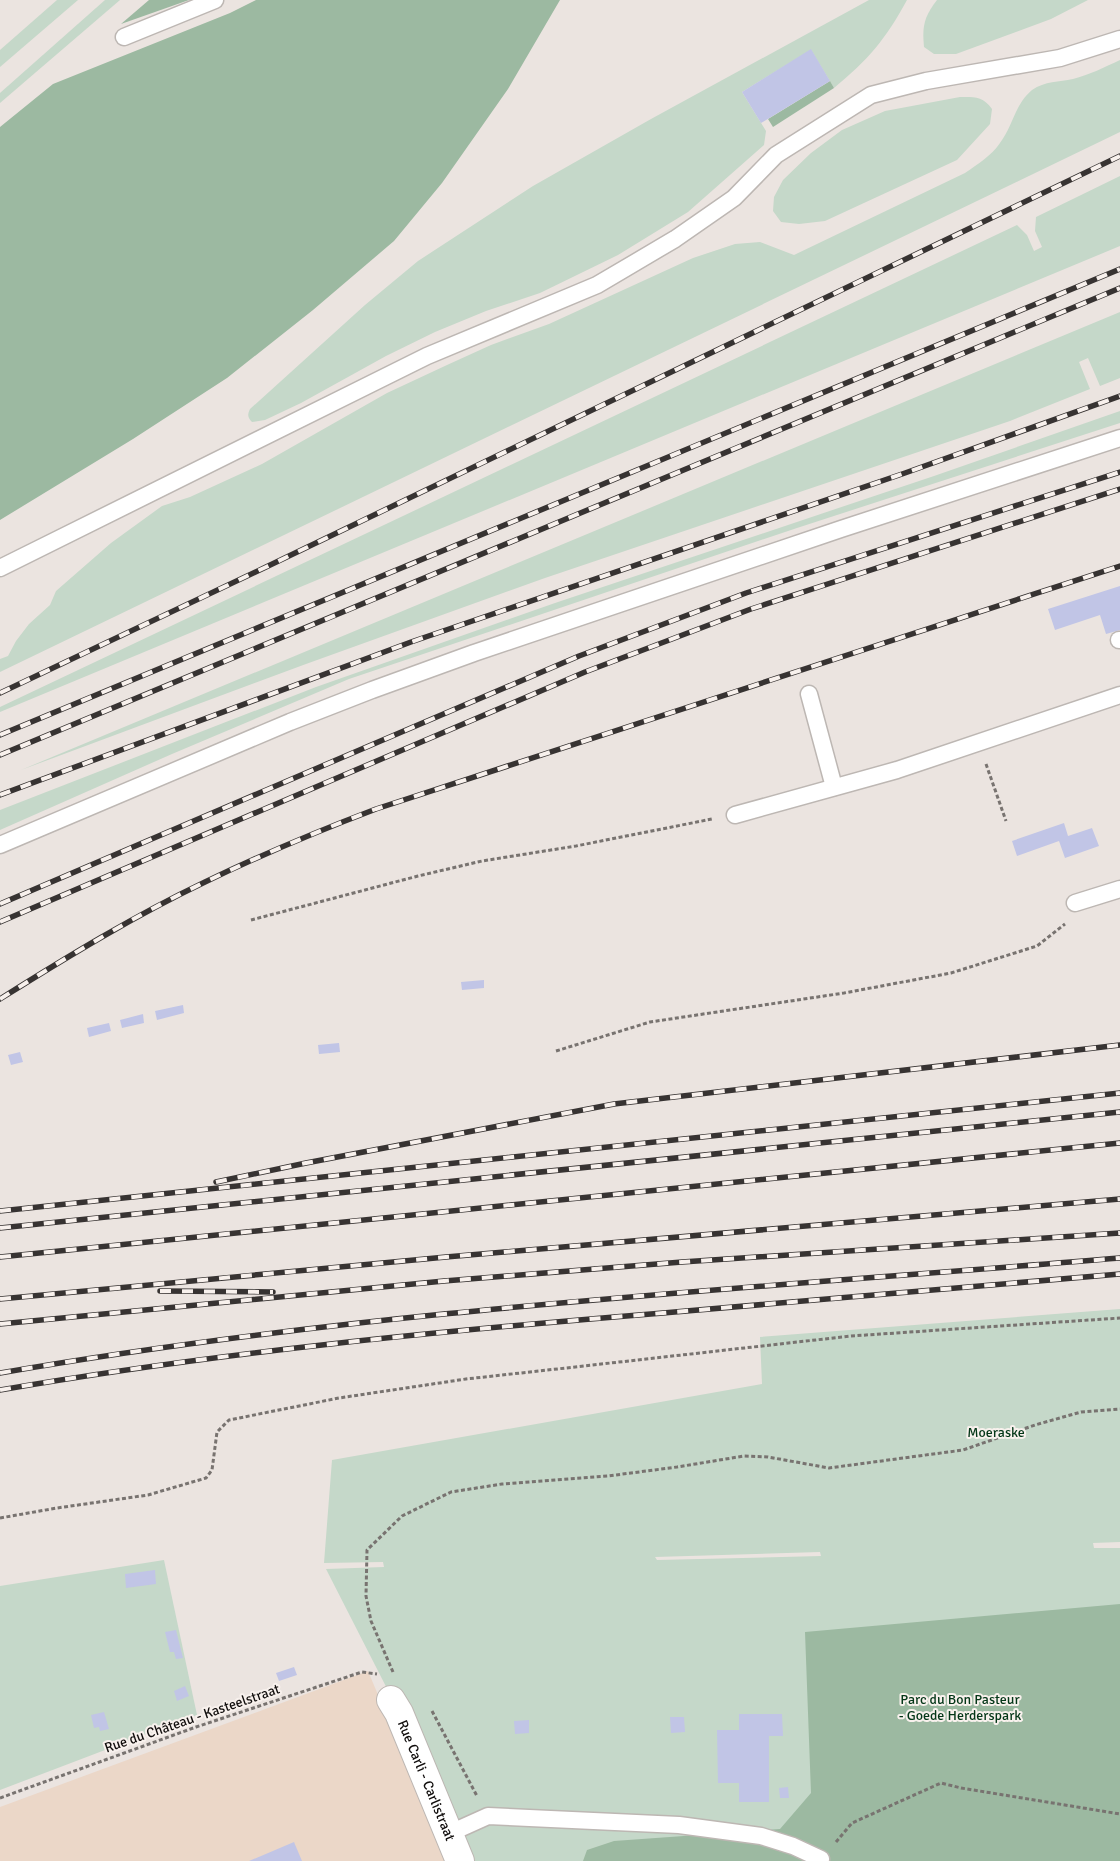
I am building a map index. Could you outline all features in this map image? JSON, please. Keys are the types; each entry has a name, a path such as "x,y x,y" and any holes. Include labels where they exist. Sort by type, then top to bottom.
{"street":[{"name":"Rue Carli - Carlistraat","path":"390,1684 399,1713 460,1861"}],"lane":[{"path":"124,37 215,0"},
{"path":"0,568 427,356 597,285 675,239 734,198 776,155 871,95 926,80 1060,58 1120,38"},
{"path":"0,845 290,722 381,686 841,529 1120,438"},
{"path":"809,694 834,787"},
{"path":"735,815 898,770 1120,695"},
{"path":"1075,903 1120,889"},
{"path":"448,1834 488,1816 679,1825 761,1836 793,1846 821,1859"}],"path":[{"path":"978,742 1006,821"},
{"path":"252,920 482,861 576,846 735,815"},
{"path":"556,1051 650,1022 844,993 951,973 1038,946 1073,918 1075,903"},
{"path":"0,1518 148,1495 206,1478 212,1470 218,1432 229,1420 339,1398 466,1379 852,1336 1120,1318"},
{"path":"390,1684 366,1596 367,1550 402,1516 452,1492 502,1484 608,1476 744,1456 768,1457 829,1468 963,1450 1035,1425 1081,1412 1120,1409"},
{"name":"Rue du Château - Kasteelstraat","path":"0,1798 196,1727 362,1672 378,1674"},
{"path":"432,1710 488,1816"},
{"path":"821,1859 852,1823 941,1783 961,1788 1120,1814"}],"shaded area":[{"path":"368,1671 448,1861 0,1861 0,1807"}],"green space":[{"path":"57,0 78,0 0,67 0,50"},
{"path":"105,0 120,0 0,103 0,93"},
{"path":"149,0 189,0 121,24"},
{"path":"256,0 560,0 508,89 442,183 394,241 313,310 227,378 133,439 0,520 0,127 53,84 230,13"},
{"path":"869,0 907,0 884,38 857,68 834,88 811,50 742,92 766,131 764,145 688,212 618,255 540,293 486,311 435,332 386,356 301,403 265,420 252,422 248,415 250,409 365,305 418,261 533,186"},
{"path":"937,0 1088,0 1051,19 956,54 934,54 924,47 923,33 929,12"},
{"path":"1120,60 1120,132 0,672 0,659 8,656 16,641 29,624 50,605 56,591 111,543 162,506 190,497 262,464 387,393 491,345 549,324 693,258 735,244 760,242 794,255 965,173 996,148 1026,96 1037,87 1047,83 1073,79 1097,71"},
{"path":"830,81 834,88 773,127 768,119"},
{"path":"960,97 982,99 992,109 990,124 957,160 825,221 799,224 781,222 773,211 774,197 783,180 811,153 842,130 885,111"},
{"path":"1120,176 1120,246 0,712 0,707 1017,225 1027,235 1034,251 1042,247 1035,231 1036,217"},
{"path":"1120,312 1120,378 1100,386 1088,358 1079,362 1090,389 1010,421 545,578 21,770"},
{"path":"1120,411 1120,423 797,528 349,679 0,830 0,810 316,687 555,603 934,476"},
{"name":"Parc du Bon Pasteur - Goede Herderspark","path":"1120,1309 1120,1542 1093,1543 1094,1548 1120,1548 1120,1861 475,1861 326,1569 384,1567 383,1562 324,1563 332,1460 762,1384 760,1337","holes":["820,1552 821,1556 657,1560 655,1557"]},
{"path":"164,1560 197,1715 0,1790 0,1586"},
{"path":"1120,1604 1120,1861 583,1861 587,1850 614,1841 780,1829 811,1793 805,1632"}],"building":[{"path":"811,49 830,81 761,123 742,92"},
{"path":"1120,586 1120,630 1106,634 1100,615 1055,630 1048,609"},
{"path":"1064,823 1068,836 1092,828 1099,846 1065,858 1059,841 1017,856 1012,841"},
{"path":"484,980 484,988 462,990 461,982"},
{"path":"183,1005 184,1013 157,1020 155,1011"},
{"path":"143,1014 144,1023 122,1028 120,1020"},
{"path":"109,1023 111,1031 89,1037 87,1028"},
{"path":"339,1043 340,1052 319,1054 318,1045"},
{"path":"20,1052 23,1062 11,1065 8,1055"},
{"path":"155,1570 156,1584 126,1588 125,1574"},
{"path":"176,1630 183,1658 176,1659 174,1652 170,1652 165,1632"},
{"path":"294,1667 297,1675 279,1681 276,1673"},
{"path":"185,1686 189,1696 177,1701 174,1691"},
{"path":"104,1712 109,1729 100,1731 99,1727 94,1728 91,1715"},
{"path":"739,1714 782,1714 783,1736 769,1736 769,1802 739,1802 739,1783 718,1783 717,1730 739,1730"},
{"path":"670,1717 684,1717 685,1732 671,1733"},
{"path":"529,1720 529,1733 515,1734 514,1721"},
{"path":"788,1787 789,1798 780,1798 779,1788"},
{"path":"294,1842 302,1861 249,1861"}],"railway":[{"path":"0,693 1120,156"},
{"path":"0,735 1120,269"},
{"path":"0,755 1120,288"},
{"path":"0,795 411,642 905,473 1120,396"},
{"path":"0,904 579,656 746,593 1120,472"},
{"path":"0,922 585,672 751,609 1120,489"},
{"path":"0,999 101,938 179,895 268,853 354,817 1120,566"},
{"path":"216,1182 614,1104 1120,1045"},
{"path":"0,1211 1120,1093"},
{"path":"0,1228 1120,1112"},
{"path":"0,1257 1120,1143"},
{"path":"0,1299 446,1257 1120,1199"},
{"path":"0,1324 444,1281 682,1262 1120,1233"},
{"path":"0,1373 278,1332 418,1317 699,1291 1120,1258"},
{"path":"0,1390 165,1364 414,1335 1120,1274"},
{"path":"160,1291 273,1292"}],"park label":[{"name":"Moeraske","path":"996,1432"}]}
